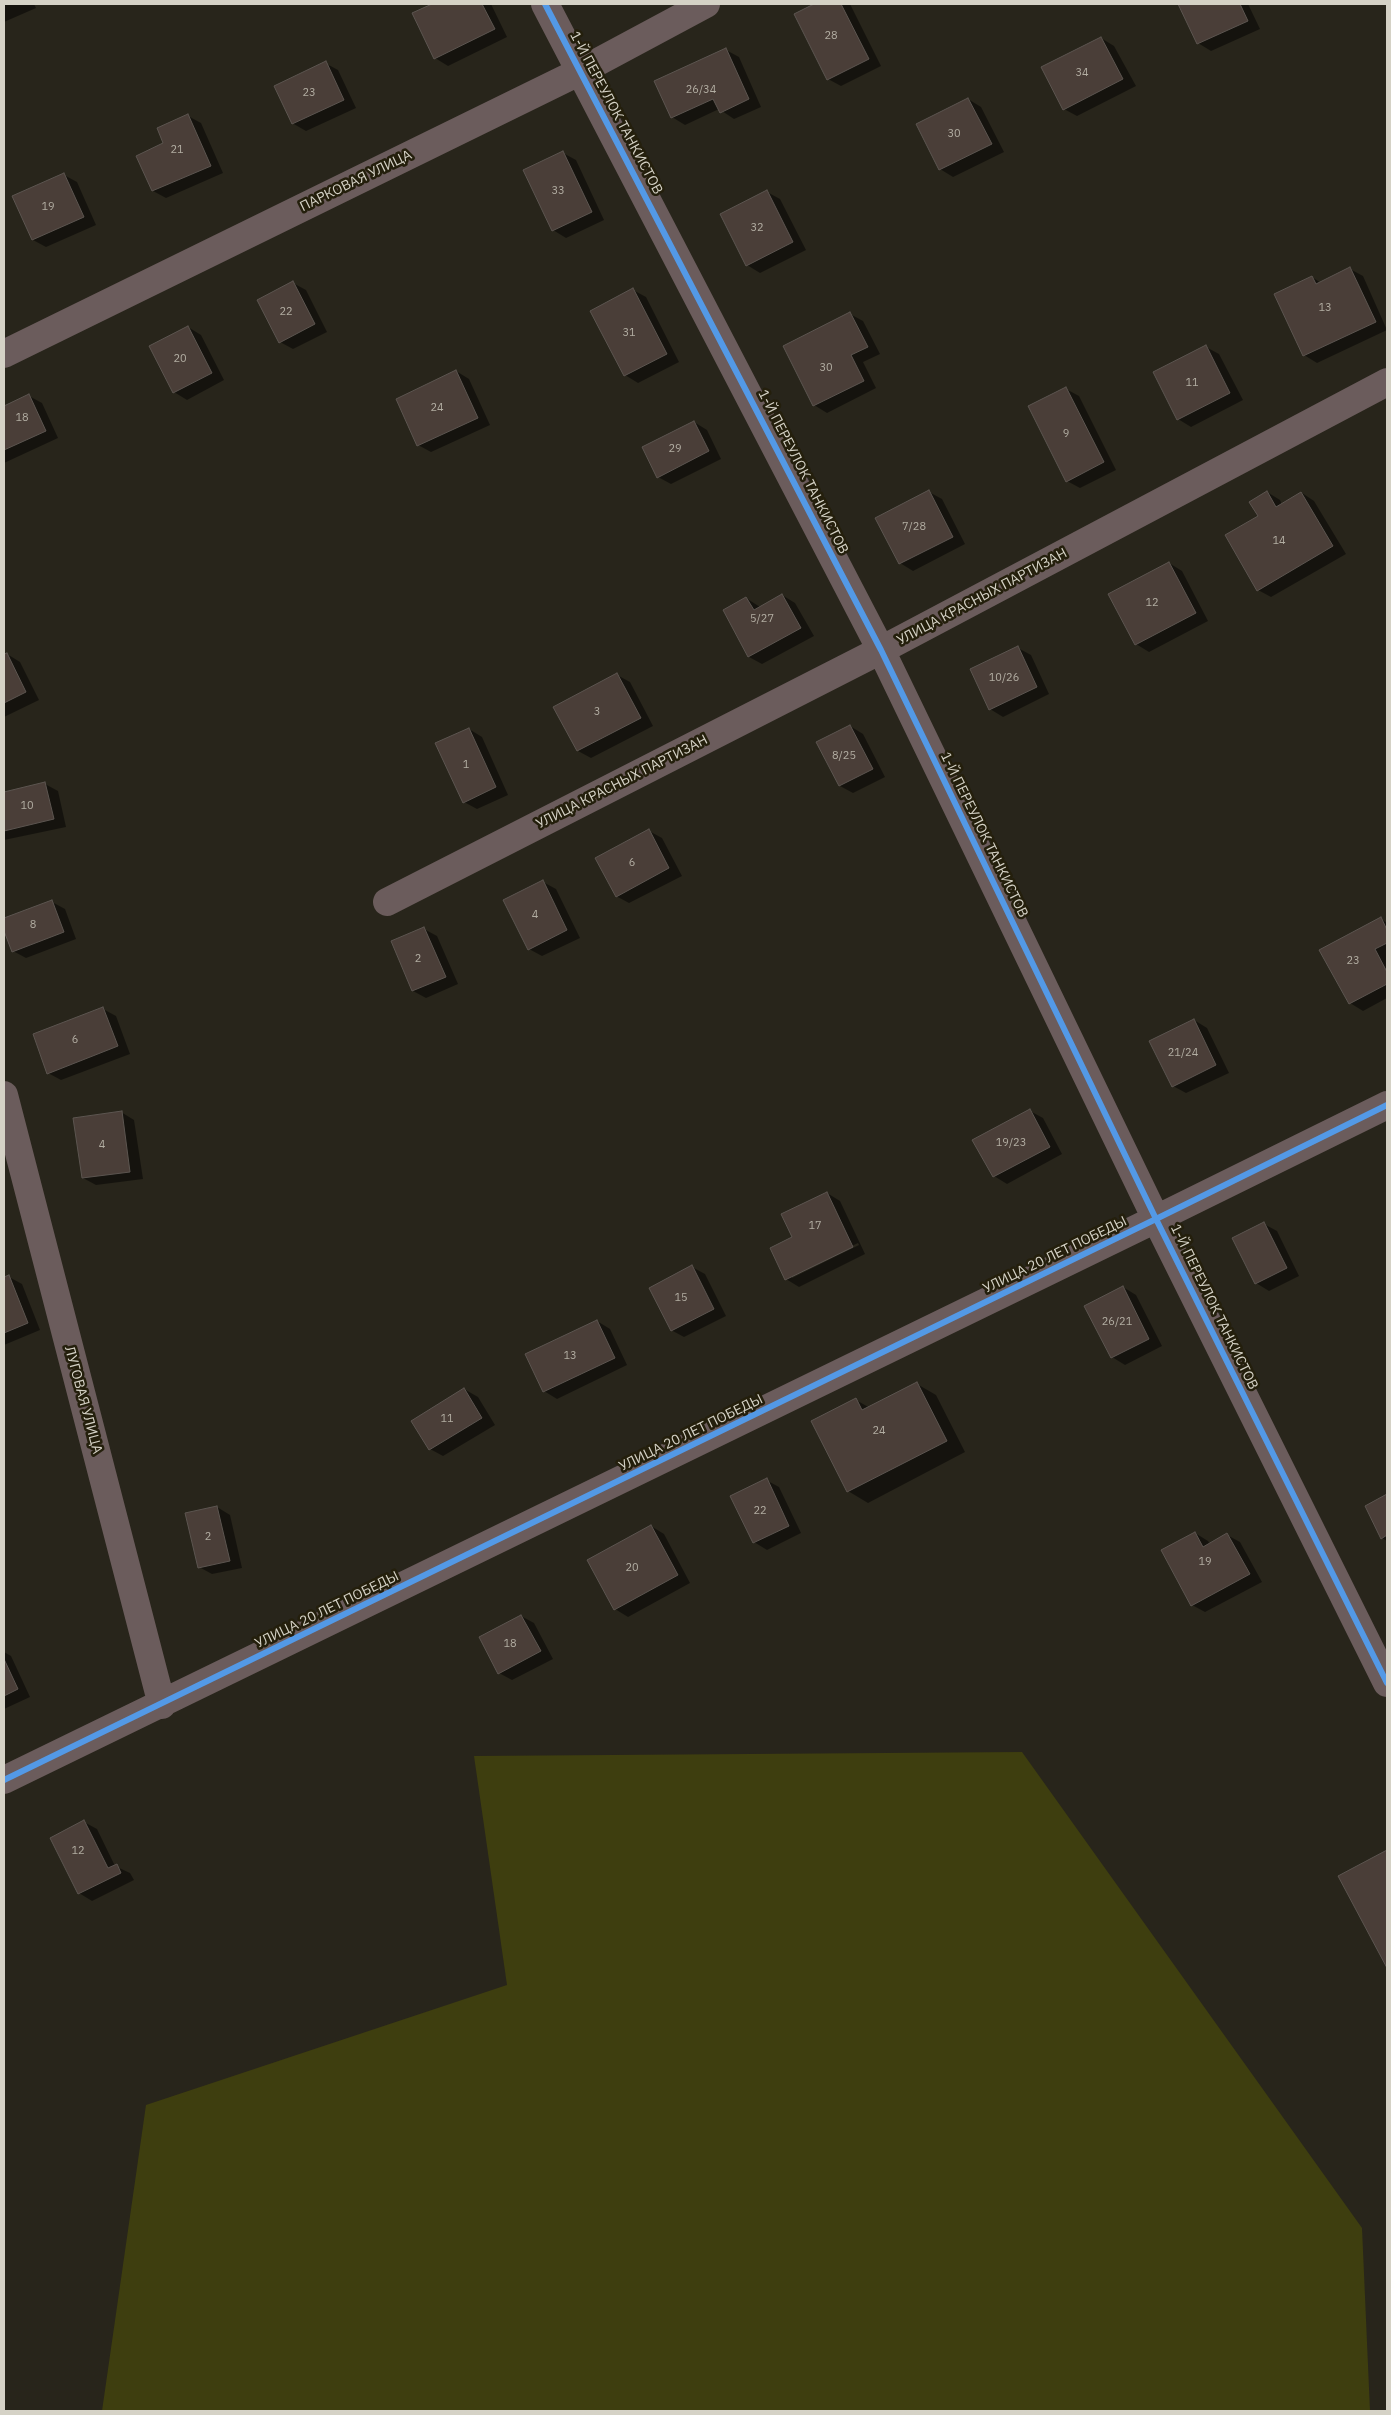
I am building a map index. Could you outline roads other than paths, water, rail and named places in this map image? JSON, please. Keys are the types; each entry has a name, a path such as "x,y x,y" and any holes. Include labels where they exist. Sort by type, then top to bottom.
{"street":[{"name":"1-Й ПЕРЕУЛОК ТАНКИСТОВ","path":"545,4 881,650 1156,1219 1387,1683"},
{"name":"ПАРКОВАЯ УЛИЦА","path":"4,354 581,71 706,4"},
{"name":"УЛИЦА КРАСНЫХ ПАРТИЗАН","path":"386,902 881,650 1387,382"},
{"name":"ЛУГОВАЯ УЛИЦА","path":"4,1095 162,1705"},
{"name":"УЛИЦА 20 ЛЕТ ПОБЕДЫ","path":"4,1780 162,1705 1387,1105"}]}
